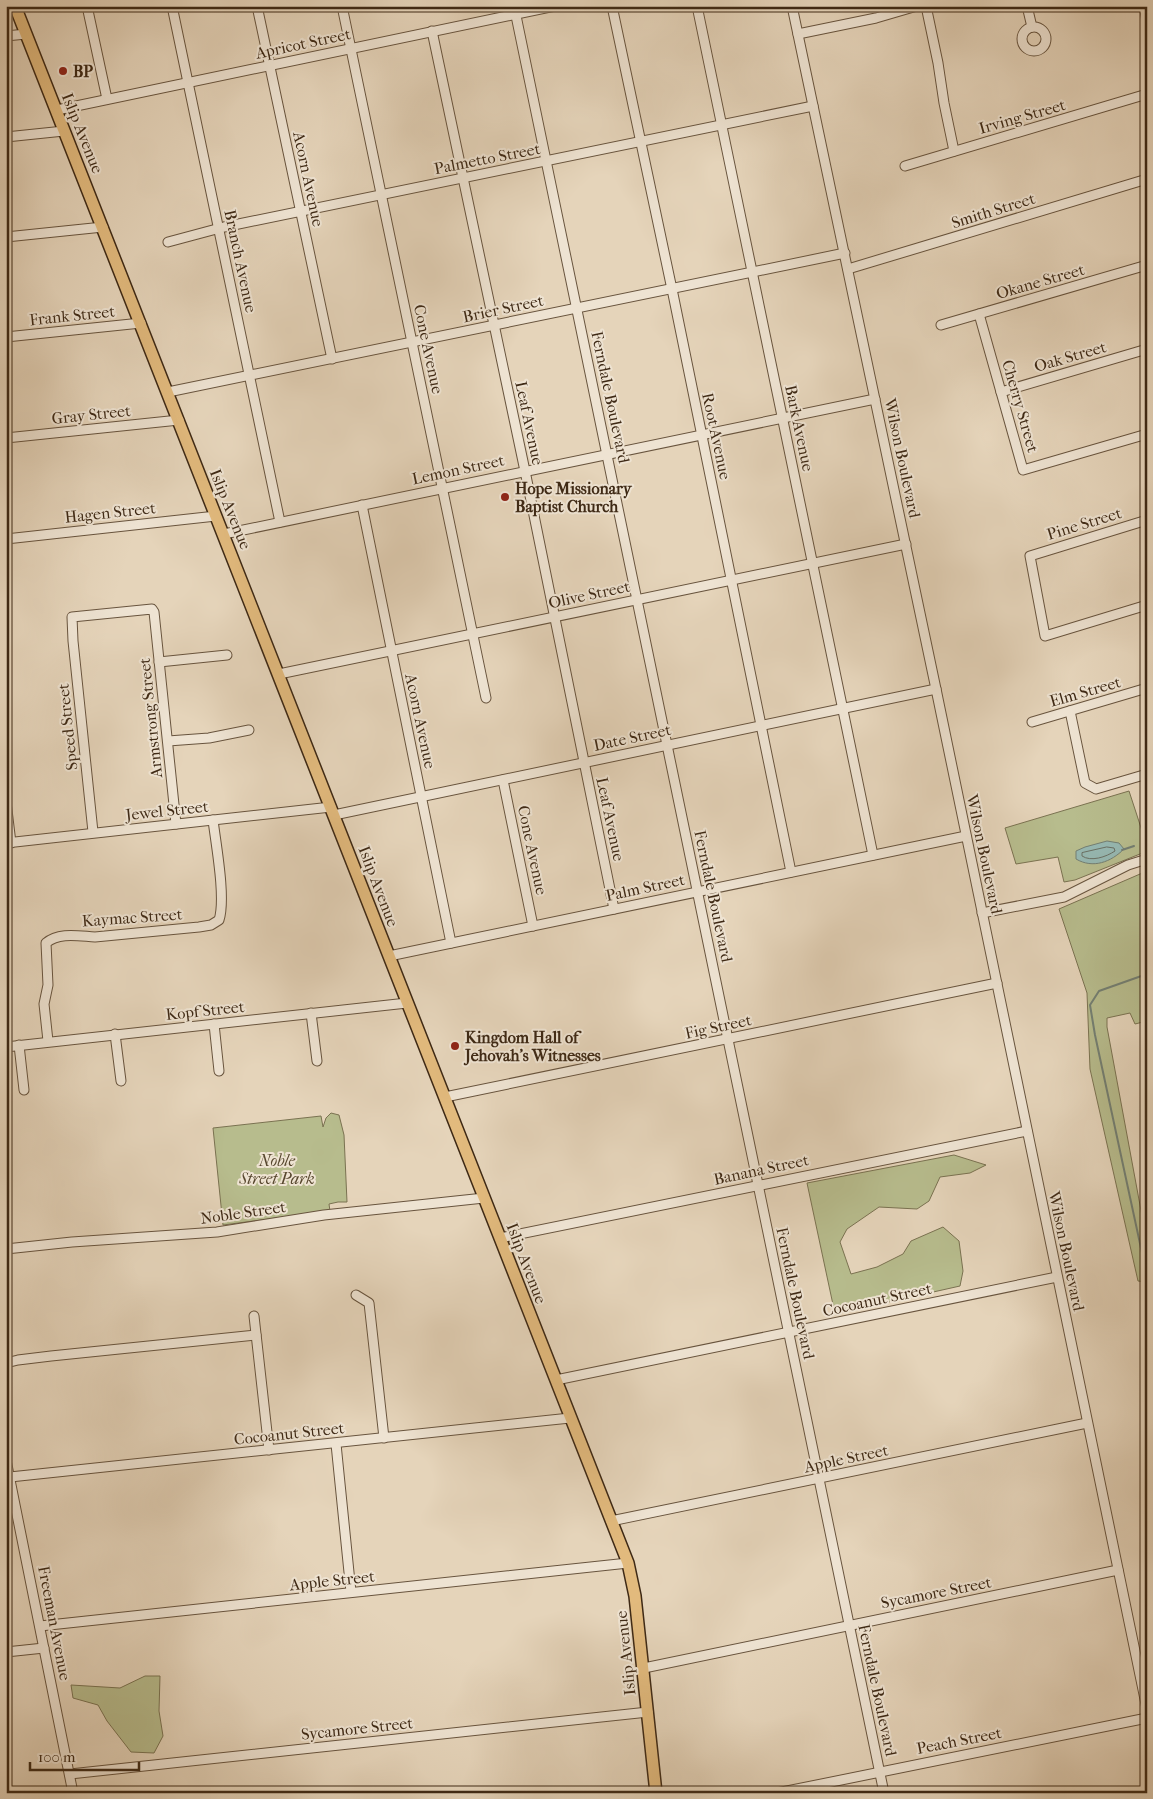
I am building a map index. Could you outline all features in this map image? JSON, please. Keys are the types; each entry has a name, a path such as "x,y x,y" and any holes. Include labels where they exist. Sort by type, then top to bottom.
{"main road":[{"name":"Islip Avenue","path":"15,6 628,1563 635,1596 644,1668 656,1793"}],"street":[{"path":"86,6 107,100"},
{"name":"Branch Avenue","path":"172,6 280,522"},
{"name":"Acorn Avenue","path":"257,6 332,359"},
{"name":"Cone Avenue","path":"342,6 486,698"},
{"name":"Apricot Street","path":"57,110 432,31 514,10 555,6"},
{"name":"Root Avenue","path":"612,6 672,288 791,872"},
{"name":"Bark Avenue","path":"697,6 873,855"},
{"name":"Wilson Boulevard","path":"792,6 906,544 1147,1709"},
{"path":"798,34 876,18 917,6"},
{"path":"926,6 954,151"},
{"path":"1027,6 1032,27"},
{"path":"1145,7 1147,21"},
{"name":"Ferndale Boulevard","path":"514,10 608,454 884,1793"},
{"name":"Leaf Avenue","path":"432,31 525,471 614,909"},
{"path":"6,36 26,34"},
{"name":"Irving Street","path":"905,166 1147,94"},
{"name":"Palmetto Street","path":"168,242 219,229 814,106"},
{"path":"6,137 64,131"},
{"name":"Smith Street","path":"848,269 1147,179"},
{"path":"6,237 103,227"},
{"name":"Brier Street","path":"168,392 845,253"},
{"name":"Okane Street","path":"941,325 1147,265"},
{"name":"Cherry Street","path":"979,314 1023,470 1147,434"},
{"name":"Frank Street","path":"6,337 141,323"},
{"name":"Oak Street","path":"1001,392 1147,349"},
{"name":"Lemon Street","path":"224,534 875,399"},
{"name":"Gray Street","path":"6,438 179,420"},
{"name":"Acorn Avenue","path":"362,505 451,943"},
{"name":"Hagen Street","path":"6,539 216,516"},
{"name":"Pine Street","path":"1147,520 1030,556 1045,636 1147,605"},
{"name":"Olive Street","path":"279,674 906,544"},
{"name":"Speed Street","path":"93,832 72,617 152,609"},
{"name":"Armstrong Street","path":"152,609 154,612 176,824"},
{"path":"159,662 227,655"},
{"name":"Elm Street","path":"1032,722 1147,688"},
{"name":"Date Street","path":"333,811 503,780 936,689"},
{"path":"1070,711 1085,783 1096,790 1147,774"},
{"path":"168,741 208,738 249,730"},
{"name":"Cone Avenue","path":"503,780 533,926"},
{"path":"6,802 8,843"},
{"name":"Jewel Street","path":"8,843 213,820 333,811"},
{"name":"Kaymac Street","path":"48,1041 44,1004 48,985 46,944 53,937 95,937 190,928 211,925 219,920 222,911 213,820"},
{"name":"Palm Street","path":"389,956 966,836"},
{"path":"982,914 1064,897 1128,865 1147,859"},
{"name":"Fig Street","path":"445,1097 997,983"},
{"name":"Kopf Street","path":"6,1046 407,1003"},
{"path":"311,1013 317,1061"},
{"path":"214,1024 219,1072"},
{"path":"115,1034 121,1081"},
{"path":"19,1045 24,1090"},
{"name":"Banana Street","path":"500,1238 1028,1131"},
{"name":"Noble Street","path":"6,1249 72,1242 216,1232 324,1215 484,1198"},
{"name":"Cocoanut Street","path":"556,1380 1057,1277"},
{"path":"356,1295 369,1303 384,1438"},
{"path":"254,1316 269,1450"},
{"path":"6,1364 18,1360 51,1356 256,1335"},
{"name":"Cocoanut Street","path":"10,1477 570,1418"},
{"name":"Apple Street","path":"611,1521 1087,1423"},
{"path":"336,1444 351,1592"},
{"name":"Freeman Avenue","path":"6,1460 73,1793"},
{"name":"Apple Street","path":"40,1626 628,1563"},
{"name":"Sycamore Street","path":"644,1668 1118,1570"},
{"path":"6,1652 44,1648"},
{"name":"Sycamore Street","path":"70,1774 648,1712"},
{"name":"Peach Street","path":"777,1793 1147,1718"}],"green space":[{"path":"1129,791 1147,846 1145,852 1075,880 1064,882 1058,857 1016,864 1005,828"},
{"path":"1147,871 1147,1021 1135,1024 1130,1013 1107,1018 1107,1027 1147,1243 1147,1282 1138,1281 1090,1069 1087,993 1059,909"},
{"name":"Noble Street Park","path":"331,1113 339,1115 344,1135 347,1202 329,1204 330,1211 223,1225 213,1128 321,1116 323,1127 326,1118"},
{"path":"954,1155 986,1165 970,1173 940,1177 929,1201 917,1209 879,1207 847,1229 840,1242 851,1274 877,1267 903,1254 911,1241 943,1227 959,1241 963,1271 960,1286 835,1314 807,1183"},
{"path":"145,1676 160,1676 159,1711 163,1736 154,1753 131,1752 107,1721 98,1705 73,1698 71,1685 120,1688"}],"water":[{"path":"1107,841 1119,843 1124,849 1108,861 1102,863 1082,862 1076,859 1076,851"}],"waterway":[{"path":"1122,850 1134,846"},
{"path":"1147,974 1099,991 1090,1005 1147,1276"}],"place":[{"name":"BP","path":"63,71"},
{"name":"Hope Missionary Baptist Church","path":"505,497"},
{"name":"Kingdom Hall of Jehovah’s Witnesses","path":"455,1046"}]}
